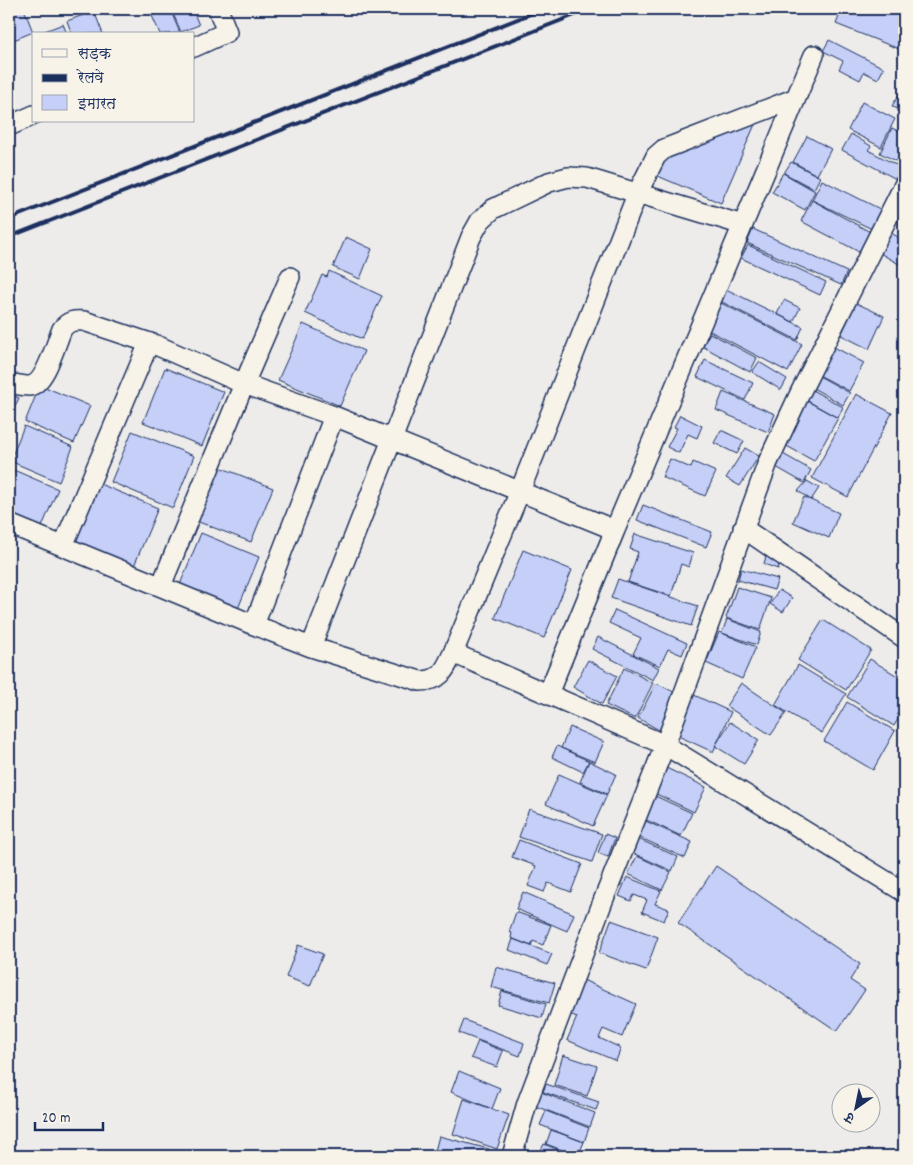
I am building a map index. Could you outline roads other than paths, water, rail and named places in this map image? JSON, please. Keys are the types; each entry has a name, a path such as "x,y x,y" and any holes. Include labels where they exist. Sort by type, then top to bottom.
{"street":[{"path":"195,47 227,32 218,9"},
{"path":"548,694 814,55"},
{"path":"9,524 311,647 420,681 431,681 443,673 453,653 520,491 638,192 656,156 664,148 796,98"},
{"path":"9,126 32,116"},
{"path":"311,647 471,237 480,221 493,210 549,182 568,177 587,178 743,225"},
{"path":"512,1156 534,1084 602,901 665,744 768,462 805,383 904,185"},
{"path":"161,586 290,277"},
{"path":"9,383 30,386 38,382 44,373 62,329 66,324 74,320 84,321 149,343 244,384 334,416 615,530"},
{"path":"63,546 149,343"},
{"path":"254,625 334,416"},
{"path":"743,528 904,638"},
{"path":"453,653 665,744 904,892"}],"railway":[{"path":"9,219 543,9"},
{"path":"9,237 590,9"}]}
